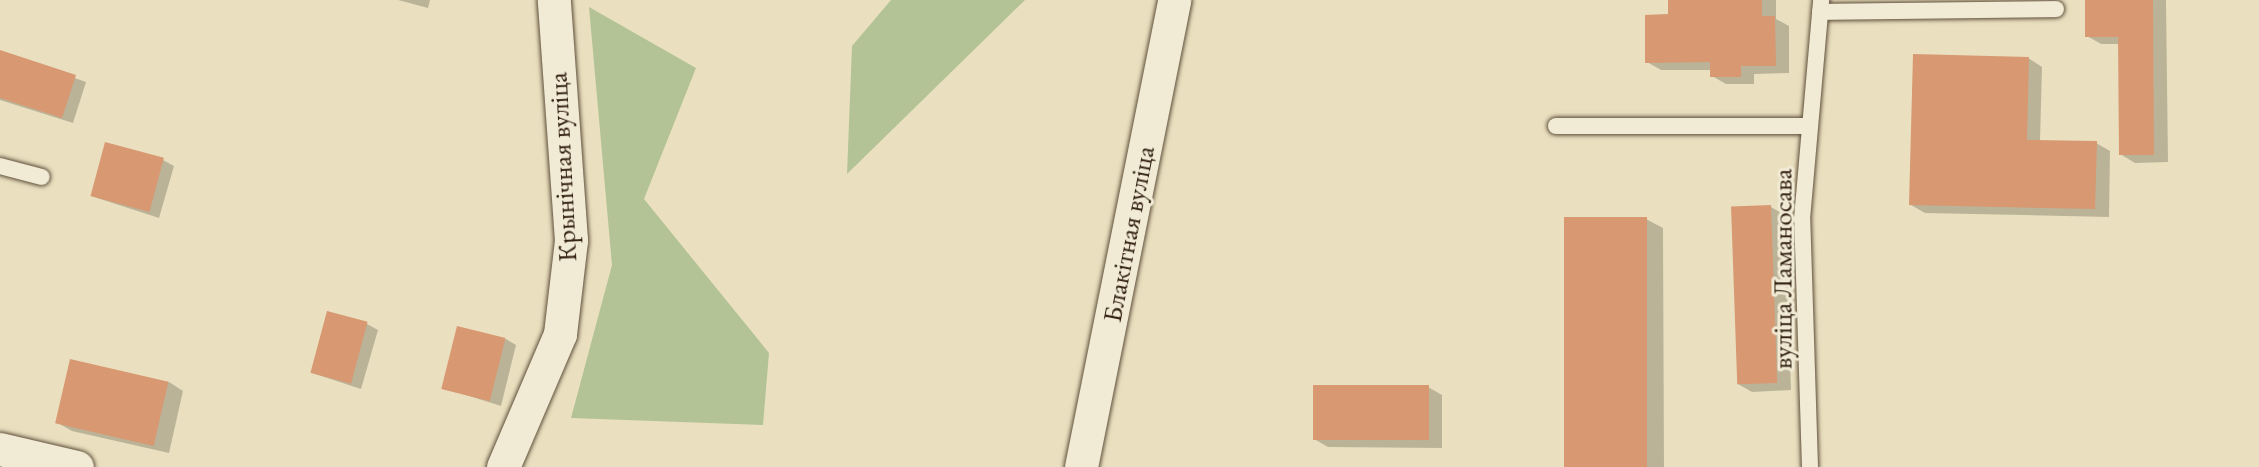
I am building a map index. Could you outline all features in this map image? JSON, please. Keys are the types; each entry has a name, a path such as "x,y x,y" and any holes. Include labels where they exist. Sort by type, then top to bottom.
{"street":[{"name":"Крынічная вуліца","path":"503,467 560,334 571,240 554,0"},
{"name":"Блакітная вуліца","path":"1081,467 1174,0"},
{"path":"0,449 77,467"}],"lane":[{"path":"1820,6 2056,9"},
{"name":"вуліца Ламаносава","path":"1810,467 1802,219 1820,6"},
{"path":"1556,126 1810,126"},
{"path":"0,166 42,177"}],"green space":[{"path":"891,0 1025,0 847,174 852,46"},
{"path":"589,7 696,68 644,199 769,353 763,425 571,418 612,265"}],"building":[{"path":"1668,0 1762,0 1762,16 1775,16 1776,66 1741,66 1741,77 1710,77 1710,62 1645,63 1645,15 1668,14"},
{"path":"2085,0 2153,0 2154,155 2119,155 2118,37 2085,37"},
{"path":"0,50 76,75 62,118 0,98"},
{"path":"1913,54 2029,57 2027,140 2097,141 2095,209 1909,205"},
{"path":"105,142 164,158 149,212 91,196"},
{"path":"1771,205 1777,383 1737,384 1731,206"},
{"path":"1564,217 1647,217 1647,467 1564,467"},
{"path":"327,311 368,322 351,384 310,373"},
{"path":"457,326 506,338 490,401 441,389"},
{"path":"70,359 168,382 154,446 55,423"},
{"path":"1313,385 1429,385 1429,440 1313,440"}]}
